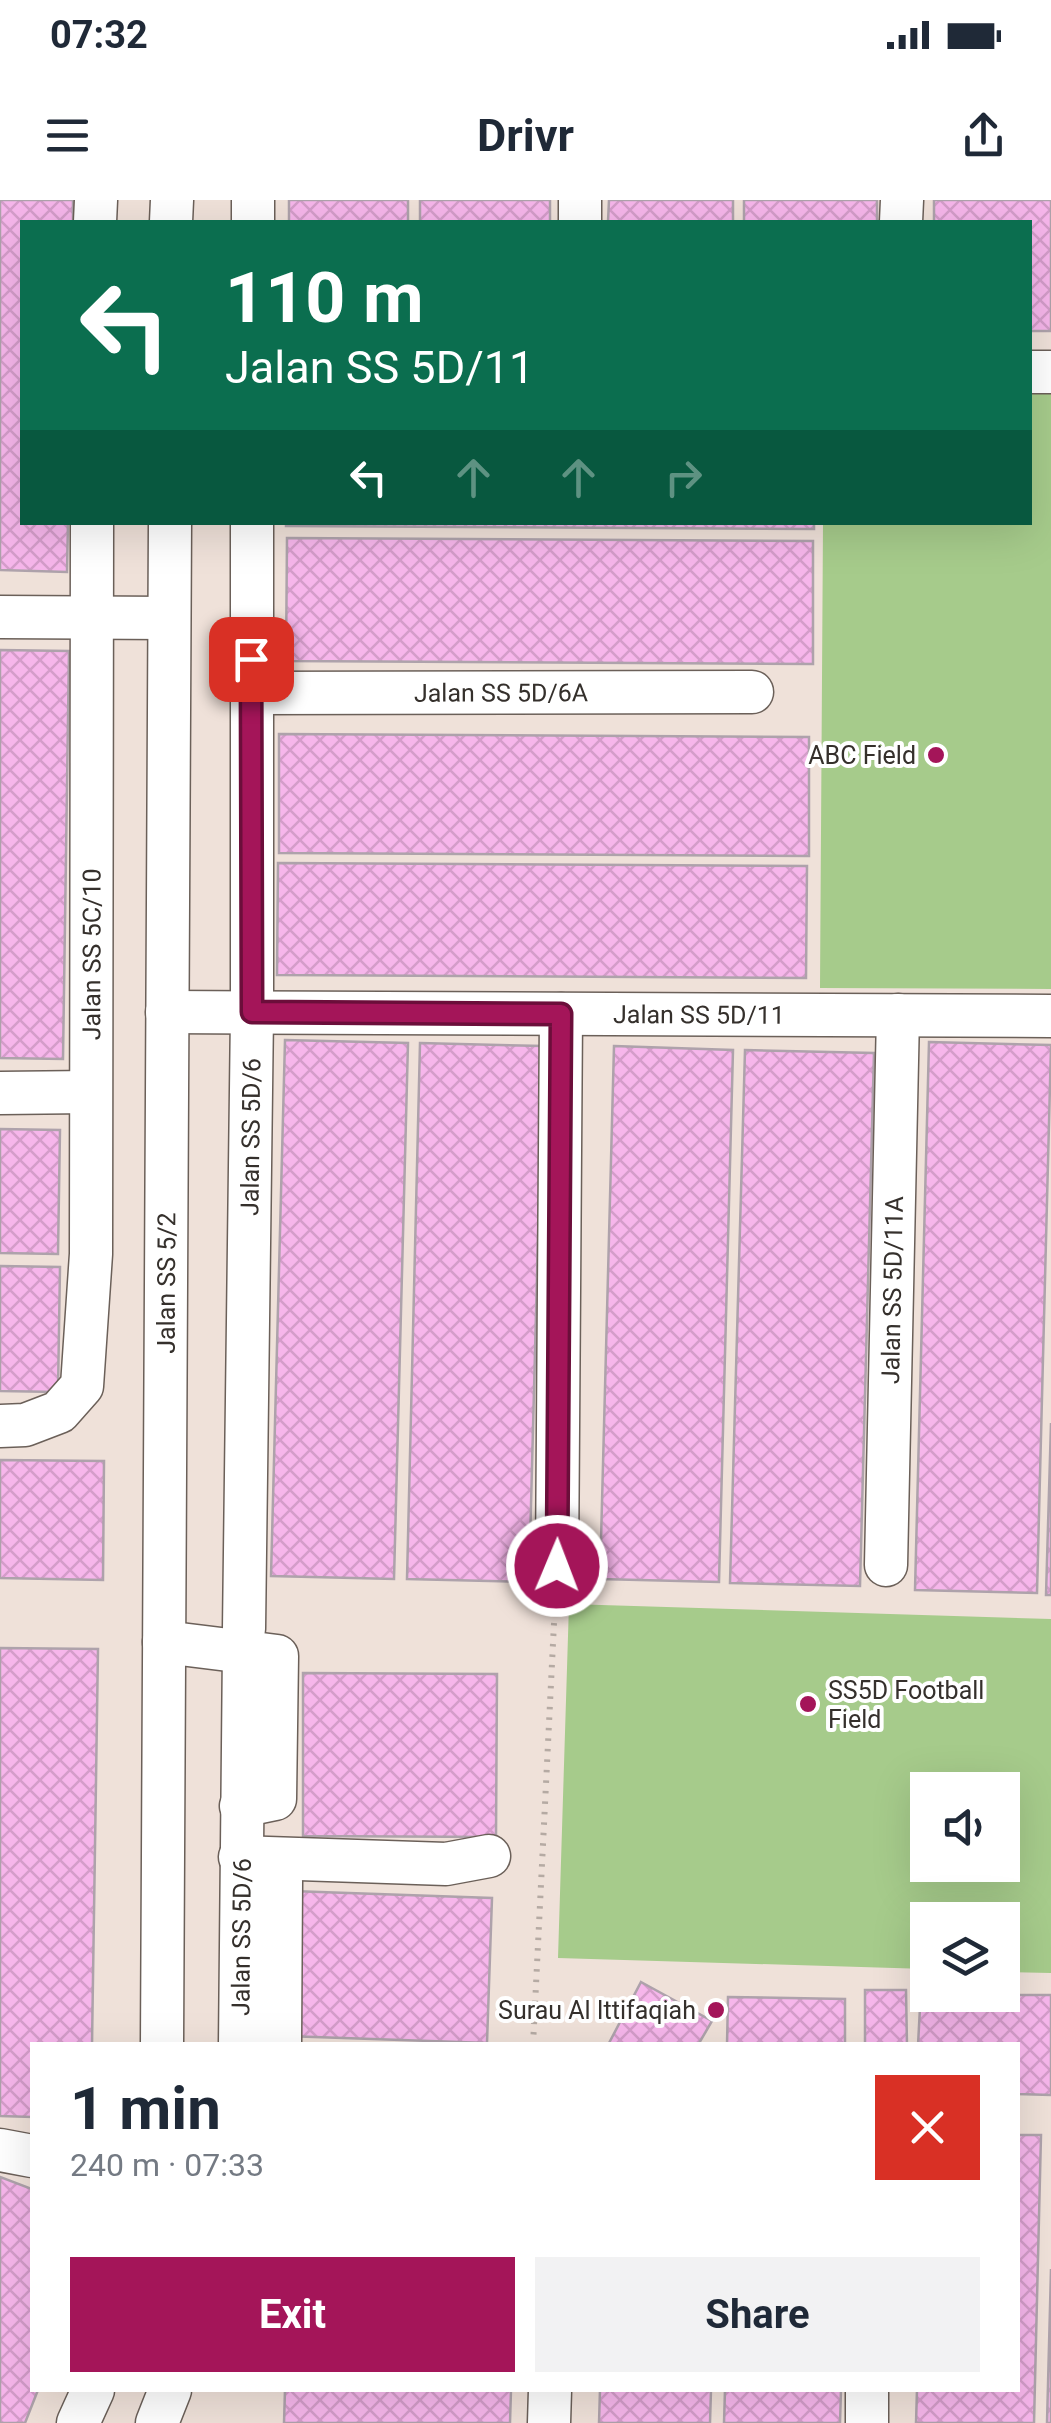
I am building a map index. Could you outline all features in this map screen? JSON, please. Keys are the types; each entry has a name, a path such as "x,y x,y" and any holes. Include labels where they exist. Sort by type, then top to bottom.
{"street":[{"name":"Jalan SS 5C/10","path":"0,1426 25,1425 59,1412 82,1386 91,1254 92,525"},
{"name":"Jalan SS 5/2","path":"162,2042 170,525"},
{"name":"Jalan SS 5D/6","path":"240,2042 252,1012 252,525"},
{"path":"0,618 169,618"},
{"name":"Jalan SS 5D/6A","path":"251,694 752,692"},
{"name":"Jalan SS 5D/11","path":"168,1012 1051,1016"},
{"path":"557,1566 561,1014"},
{"name":"Jalan SS 5D/11A","path":"886,1564 898,1016"},
{"path":"0,1093 90,1092"},
{"path":"164,1642 244,1639"},
{"path":"240,1857 446,1864 490,1856"},
{"path":"280,2042 281,1881"},
{"path":"0,2150 30,2156"},
{"path":"78,2423 92,2392"},
{"path":"157,2423 169,2392"},
{"path":"550,2392 550,2423"},
{"path":"867,2392 867,2423"}],"path":[{"path":"534,2042 557,1566"}],"green space":[{"name":"ABC Field","path":"1032,391 1051,391 1051,989 820,988 823,525 1032,525"},
{"name":"SS5D Football Field","path":"569,1604 1051,1619 1051,1973 1020,1972 1020,1902 910,1902 910,1968 558,1958"}],"building":[{"path":"0,200 73,200 73,220 20,220 20,525 68,525 67,572 0,570"},
{"path":"289,200 408,200 408,220 289,220"},
{"path":"420,200 550,200 550,220 420,220"},
{"path":"609,200 733,200 733,220 608,220"},
{"path":"744,200 877,200 877,220 744,220"},
{"path":"934,200 1051,200 1051,331 1032,331 1032,220 934,220"},
{"path":"814,525 814,529 286,526"},
{"path":"287,538 813,541 813,664 286,661"},
{"path":"0,650 69,651 63,1059 0,1058"},
{"path":"279,734 809,737 809,856 279,853"},
{"path":"278,863 807,866 806,978 277,975"},
{"path":"285,1040 408,1043 394,1579 271,1576"},
{"path":"929,1042 1051,1045 1037,1593 915,1590"},
{"path":"420,1043 543,1046 529,1582 407,1579"},
{"path":"614,1046 733,1050 719,1582 600,1579"},
{"path":"745,1050 874,1053 860,1586 730,1583"},
{"path":"0,1129 60,1130 58,1254 0,1253"},
{"path":"0,1266 60,1267 58,1392 0,1391"},
{"path":"1051,1423 1051,1595 1046,1595"},
{"path":"0,1460 104,1461 103,1580 0,1578"},
{"path":"0,1648 98,1649 92,2042 30,2042 30,2117 0,2116"},
{"path":"303,1673 497,1674 496,1837 303,1836"},
{"path":"291,1891 492,1898 487,2042 286,2036"},
{"path":"641,1982 712,2021 700,2042 610,2042"},
{"path":"865,1990 906,1990 907,2042 865,2042"},
{"path":"1020,1995 1051,1995 1051,2095 1020,2094 1020,2042 918,2042 920,2012 1020,2012"},
{"path":"728,1997 845,1999 845,2042 727,2042"},
{"path":"1020,2135 1041,2135 1034,2423 916,2423 917,2392 1020,2392"},
{"path":"0,2177 30,2188 30,2392 37,2392 25,2423 0,2423"},
{"path":"1051,2269 1051,2423 1047,2423"},
{"path":"285,2392 511,2392 510,2423 284,2423"},
{"path":"600,2392 711,2392 710,2423 599,2423"},
{"path":"725,2392 841,2392 840,2423 724,2423"}],"place":[{"name":"ABC Field","path":"936,755"},
{"name":"SS5D Football Field","path":"808,1704"},
{"name":"Surau Al Ittifaqiah","path":"716,2010"}],"route":[{"path":"251,659 252,1012 561,1014 557,1566"}]}
